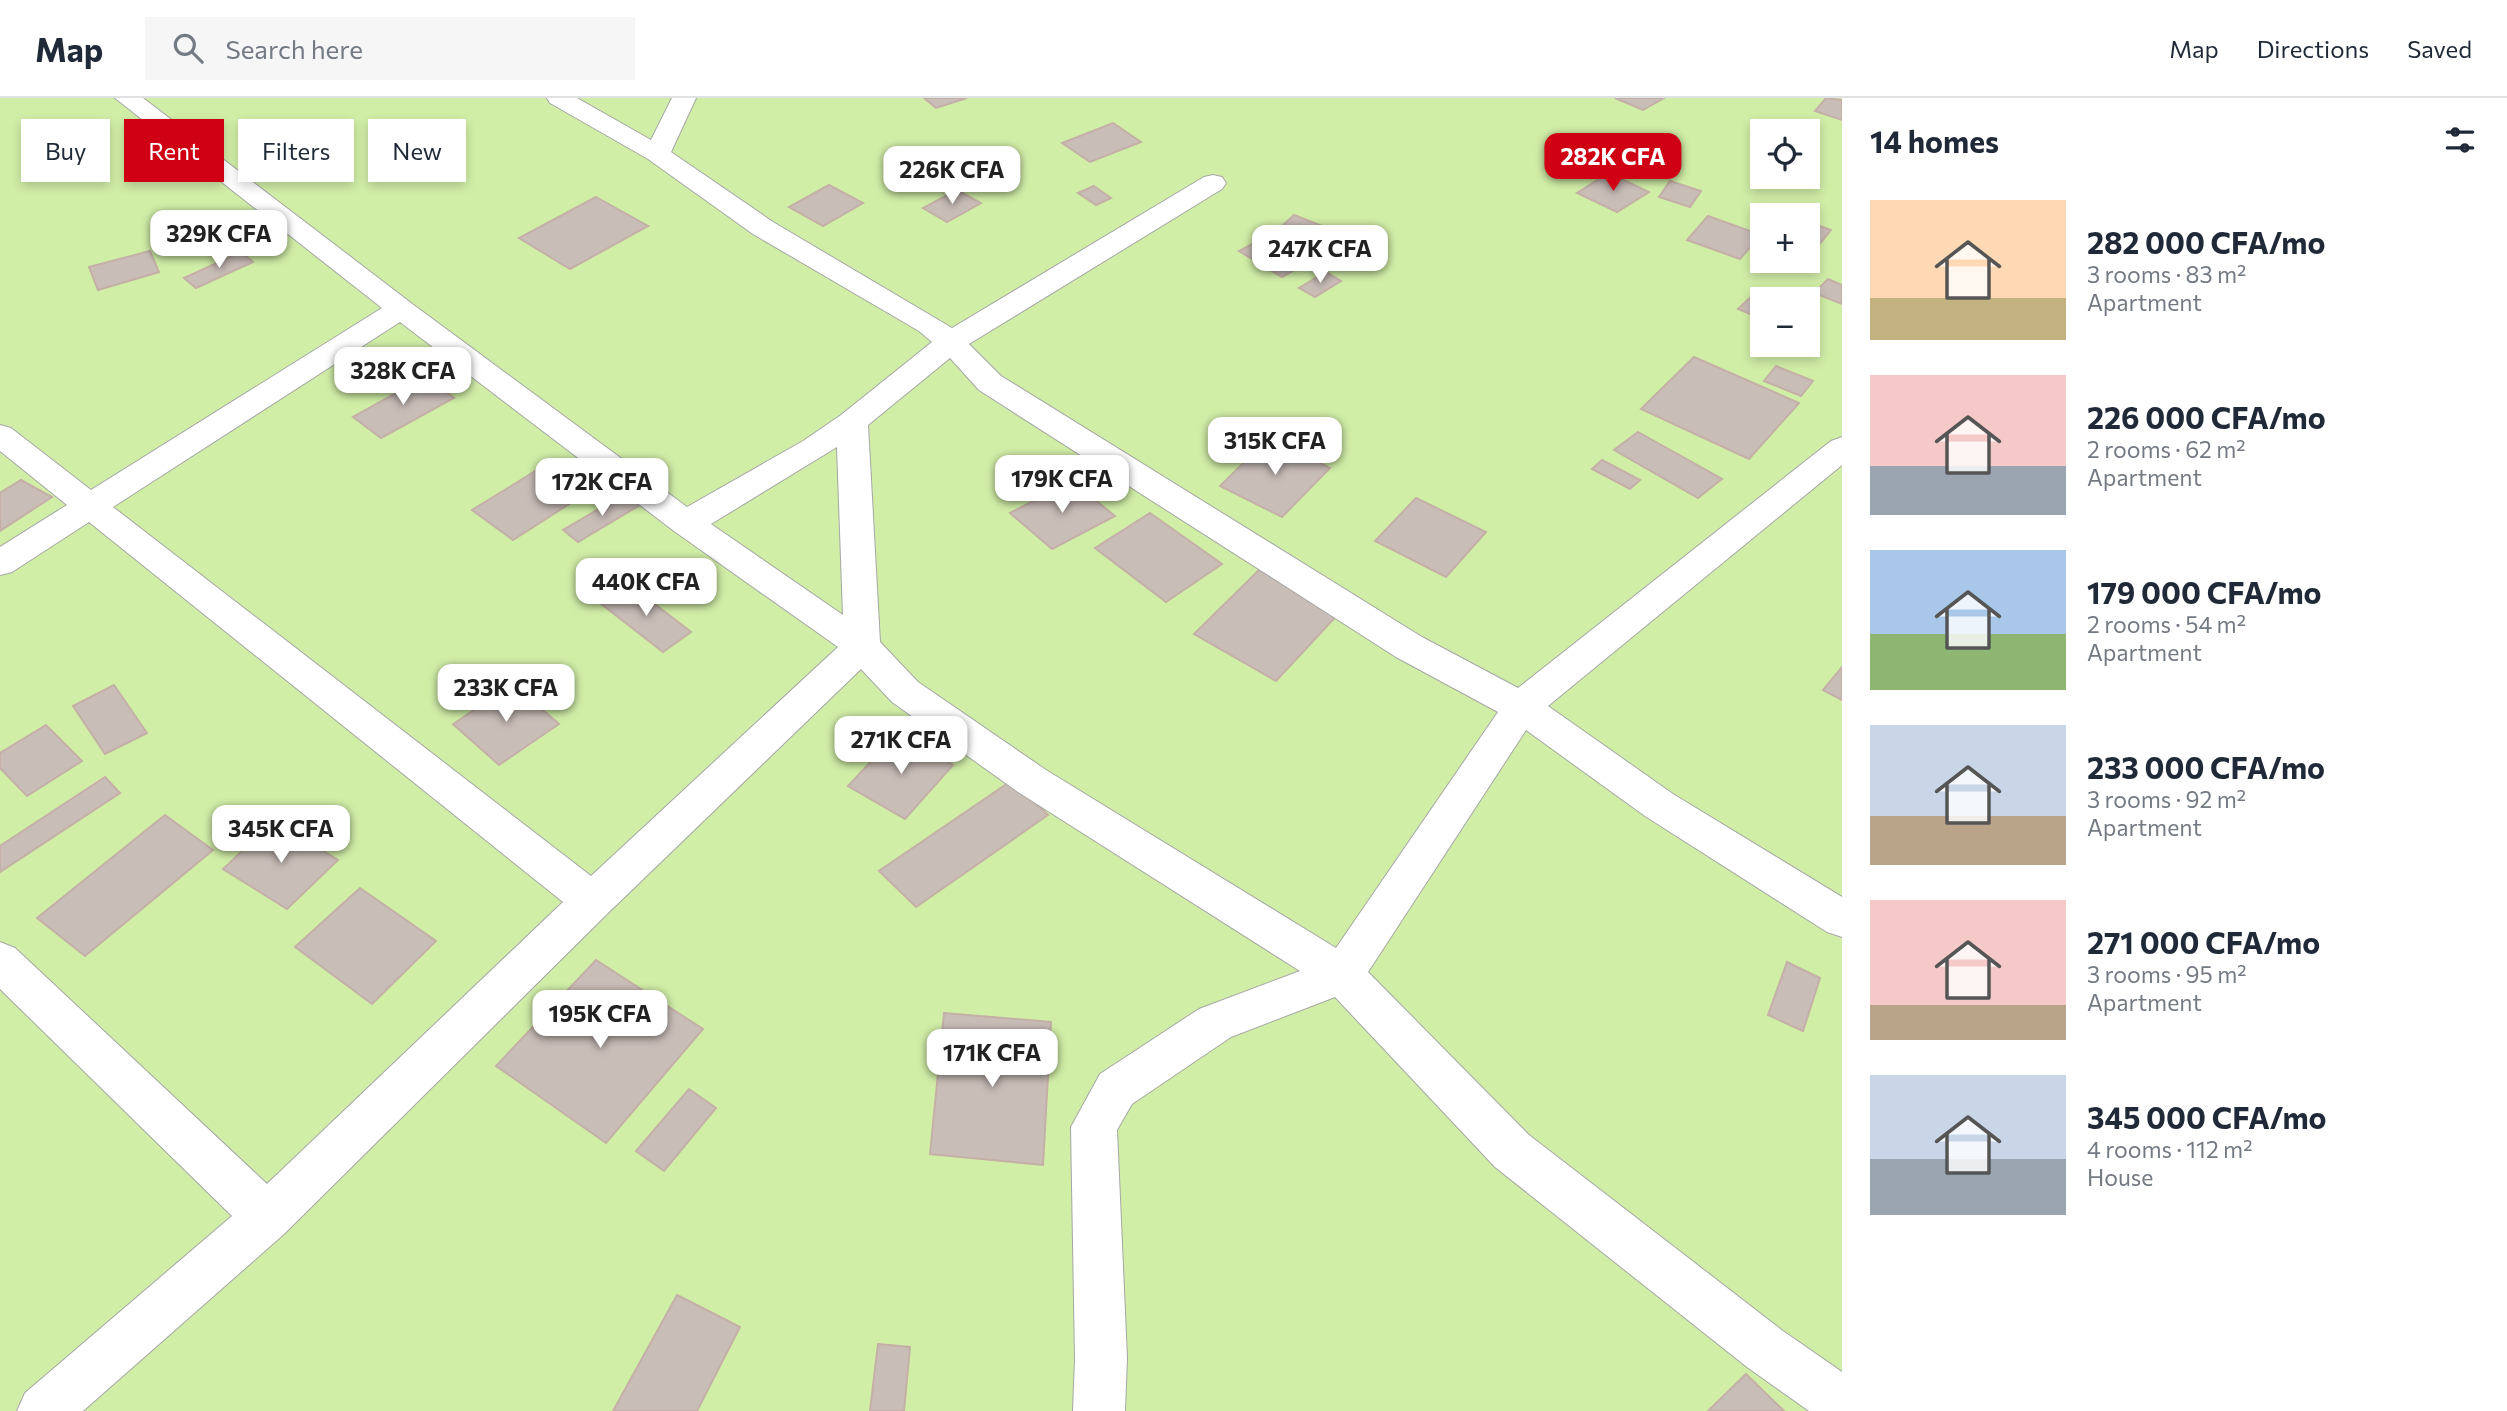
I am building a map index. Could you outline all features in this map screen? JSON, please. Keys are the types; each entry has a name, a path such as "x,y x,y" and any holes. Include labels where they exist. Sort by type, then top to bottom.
{"street":[{"path":"127,98 401,309 686,523 862,646 905,692 1032,781 1342,975 1512,1151 1765,1349 1842,1403"},
{"path":"558,98 657,154 763,228 929,325 951,342 990,383 1409,647 1521,707 1659,805 1842,919"},
{"path":"657,154 684,98"},
{"path":"686,523 814,448 852,422 951,342 1213,183"},
{"path":"0,563 401,309"},
{"path":"43,1411 267,1217 592,901 862,646 852,422"},
{"path":"0,435 88,507 592,901"},
{"path":"1099,1411 1101,1358 1094,1127 1116,1089 1215,1023 1342,975 1521,707 1842,448"},
{"path":"0,961 267,1217"}],"green space":[{"path":"0,98 1842,98 1842,1411 0,1411"}],"building":[{"path":"924,98 967,98 936,108"},
{"path":"1615,98 1664,98 1643,110"},
{"path":"1826,98 1842,100 1842,120 1815,111"},
{"path":"1113,123 1141,142 1090,162 1062,143"},
{"path":"1623,151 1657,165 1642,176 1608,163"},
{"path":"1609,173 1649,192 1617,212 1577,193"},
{"path":"1670,181 1701,191 1690,207 1659,197"},
{"path":"829,185 863,203 823,226 789,207"},
{"path":"1094,186 1111,198 1096,205 1078,193"},
{"path":"957,190 981,203 947,222 923,208"},
{"path":"596,197 648,226 570,269 519,238"},
{"path":"1294,215 1335,231 1322,243 1281,227"},
{"path":"1708,216 1750,231 1750,248 1740,259 1687,240"},
{"path":"1820,226 1831,230 1820,244"},
{"path":"1258,241 1300,267 1282,277 1239,251"},
{"path":"150,251 159,272 98,290 89,267"},
{"path":"241,252 253,262 196,288 184,278"},
{"path":"1326,272 1341,281 1315,297 1299,288"},
{"path":"1828,279 1842,285 1842,304 1820,295 1820,287"},
{"path":"1750,298 1750,314 1738,309"},
{"path":"1694,357 1799,403 1749,459 1641,409"},
{"path":"404,358 419,367 386,386 371,376"},
{"path":"1776,366 1813,381 1801,396 1764,381"},
{"path":"425,377 454,398 381,438 353,417"},
{"path":"1638,432 1722,479 1698,498 1614,450"},
{"path":"1269,438 1330,468 1282,517 1220,486"},
{"path":"1602,460 1640,480 1630,489 1592,469"},
{"path":"550,462 591,490 513,540 472,510"},
{"path":"21,480 52,497 0,531 0,493"},
{"path":"1072,481 1115,516 1052,549 1010,513"},
{"path":"626,493 640,505 578,542 563,530"},
{"path":"1416,498 1486,532 1446,577 1375,541"},
{"path":"1150,513 1222,564 1166,602 1095,548"},
{"path":"1262,567 1342,610 1276,681 1194,634"},
{"path":"629,584 691,632 663,652 600,603"},
{"path":"1842,667 1842,700 1823,690"},
{"path":"513,684 559,724 499,765 453,724"},
{"path":"114,685 147,733 105,754 73,706"},
{"path":"46,725 82,761 27,796 0,768 0,753"},
{"path":"897,734 953,765 905,819 848,786"},
{"path":"105,777 120,793 0,872 0,846"},
{"path":"1011,781 1048,815 916,907 879,871"},
{"path":"165,815 213,850 85,956 37,918"},
{"path":"274,821 338,860 287,909 223,869"},
{"path":"360,888 436,941 372,1004 295,947"},
{"path":"596,960 703,1029 606,1143 496,1066"},
{"path":"1787,962 1820,978 1803,1031 1768,1015"},
{"path":"944,1013 1051,1022 1043,1165 930,1154"},
{"path":"689,1089 716,1108 664,1171 636,1151"},
{"path":"677,1295 740,1327 697,1411 613,1411"},
{"path":"878,1344 910,1347 904,1411 870,1411"},
{"path":"1746,1374 1784,1411 1708,1411"}]}
